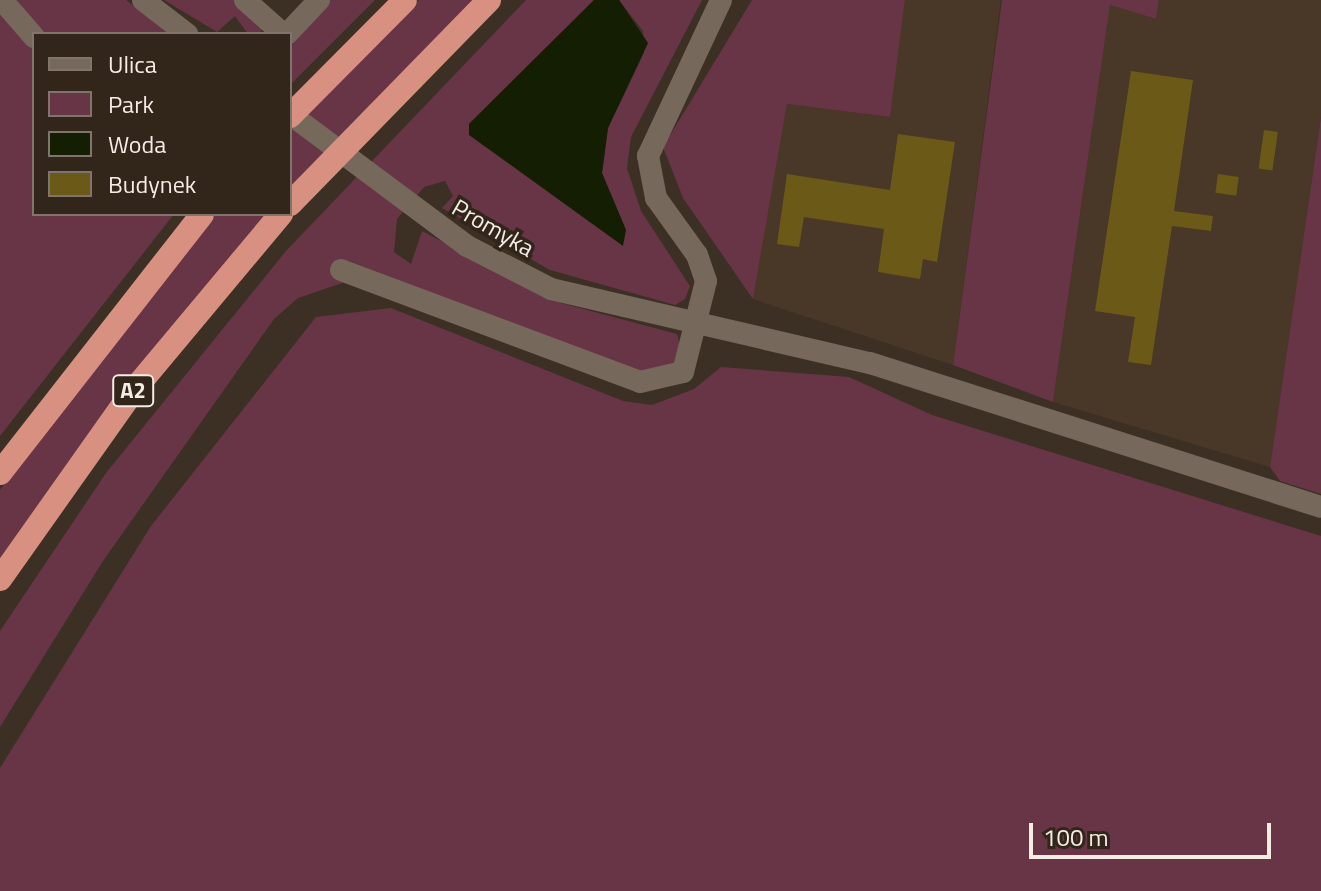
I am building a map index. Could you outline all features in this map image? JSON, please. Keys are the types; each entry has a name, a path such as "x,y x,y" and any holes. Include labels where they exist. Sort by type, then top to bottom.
{"highway":[{"path":"292,113 405,0"},
{"path":"292,202 489,0"},
{"name":"A2","path":"0,473 200,216"},
{"name":"A2","path":"0,579 133,391 279,216"}],"street":[{"path":"2,0 32,35"},
{"path":"143,0 184,32"},
{"path":"245,0 283,32"},
{"path":"287,32 319,0"},
{"path":"341,270 640,382 683,372 701,326 704,272 656,198 648,156 721,0"},
{"name":"Promyka","path":"292,117 431,222 551,289 870,363 1321,507"}],"shaded area":[{"path":"905,0 1001,0 953,365 753,299 787,104 889,117"},
{"path":"1159,0 1321,0 1321,117 1270,467 1053,402 1110,5 1156,19"}],"green space":[{"path":"17,0 126,0 167,32 42,32"},
{"path":"164,0 234,0 259,15 262,32 247,32 235,16 217,32"},
{"path":"331,0 375,0 292,83 292,45"},
{"path":"419,0 476,0 292,188 292,128"},
{"path":"526,0 594,0 469,124 469,134 626,230 602,173 608,128 644,53 643,31 619,0 702,0 631,137 627,168 641,211 690,286 685,299 675,305 550,270 442,208 453,196 445,181 424,187 397,219 394,252 411,264 422,231 561,303 677,334 682,353 668,372 637,372 349,261 330,271 348,281 298,298 274,319 103,561 0,727 0,631 106,473 286,251"},
{"path":"752,0 905,0 890,117 787,104 753,299 683,198 663,147"},
{"path":"1002,0 1159,0 1156,19 1110,5 1053,402 953,365"},
{"path":"0,11 32,46 32,216 172,216 0,436"},
{"path":"1321,117 1321,494 1280,481 1270,467"},
{"path":"212,216 267,216 0,562 0,490"},
{"path":"391,308 623,401 652,405 694,389 721,367 849,377 932,415 1321,536 1321,891 0,891 0,768 151,526 316,317"}],"water":[{"path":"594,0 619,0 648,43 608,128 602,173 626,230 623,246 469,135 469,124"}],"building":[{"path":"1131,71 1193,80 1174,211 1213,216 1211,231 1172,226 1151,365 1128,362 1135,317 1095,311"},
{"path":"1264,130 1278,132 1272,171 1259,169"},
{"path":"898,134 955,142 937,262 923,259 920,279 878,272 884,229 804,217 799,247 777,244 787,174 890,190"},
{"path":"1218,174 1239,177 1236,196 1215,193"}]}
